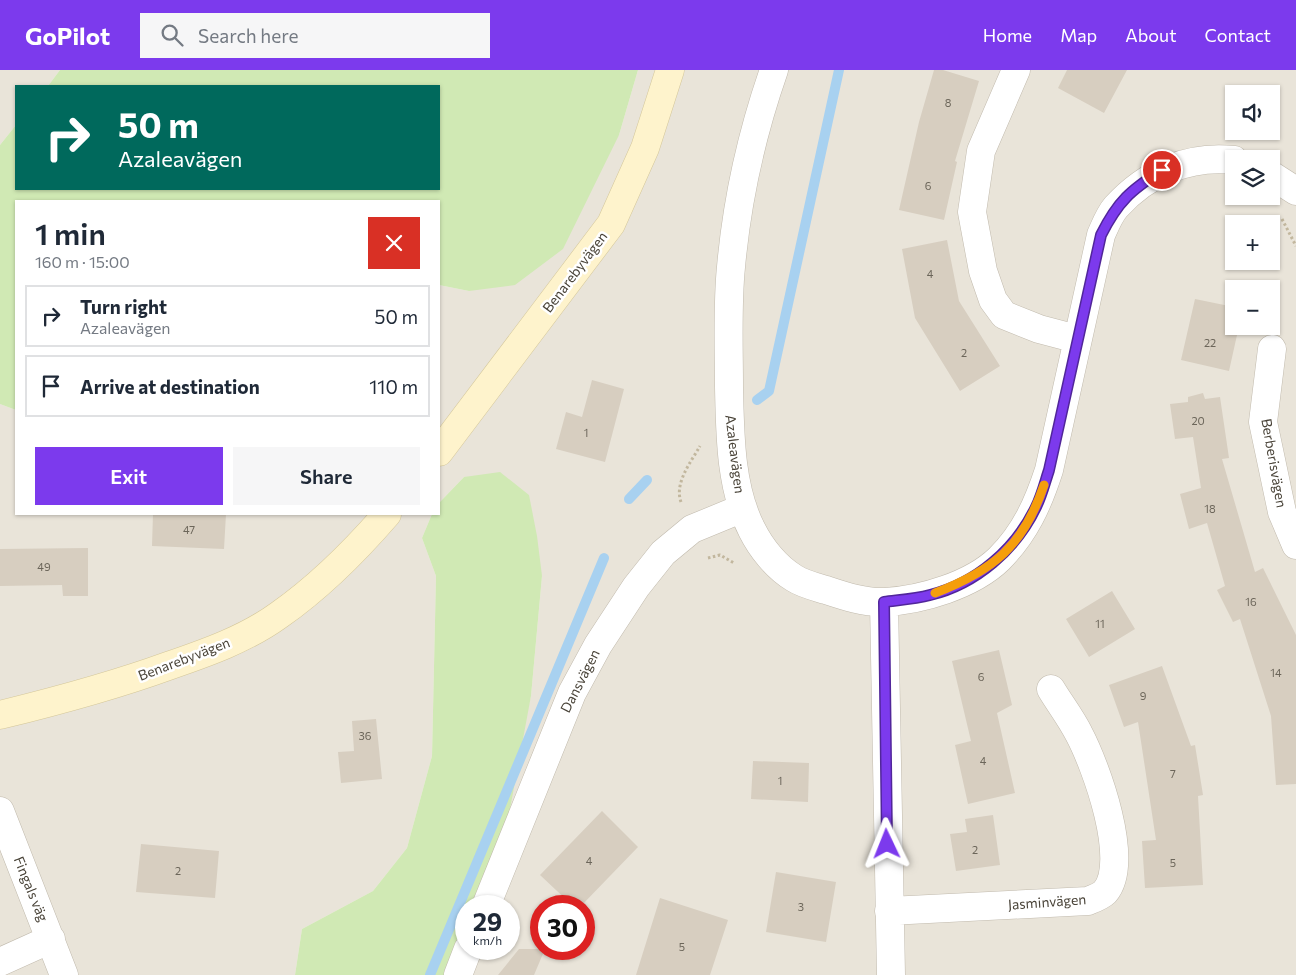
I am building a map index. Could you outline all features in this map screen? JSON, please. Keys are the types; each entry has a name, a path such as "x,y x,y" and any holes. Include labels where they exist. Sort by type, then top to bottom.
{"street":[{"name":"Benarebyvägen","path":"440,451 611,224 645,148 670,70"},
{"name":"Azaleavägen","path":"774,70 746,163 730,268 729,408 734,468 743,508 762,547 794,578 851,598 884,602 931,595 964,582 997,560 1018,538 1037,506 1049,470 1101,235 1114,208 1140,185 1162,170 1187,161 1214,158 1225,159"},
{"path":"1016,70 981,150 972,212 983,271 993,300 1004,315 1039,329 1077,339"},
{"name":"Berberisvägen","path":"1272,349 1263,422 1282,512 1296,545"},
{"name":"Dansvägen","path":"490,895 547,754 581,677 598,645 636,588 663,554 692,529 743,508"},
{"name":"Benarebyvägen","path":"0,715 57,701 140,676 209,652 255,629 278,616 322,581 367,537 386,515"},
{"path":"884,602 891,975"},
{"name":"Jasminvägen","path":"889,911 1088,901 1104,893 1113,875 1113,841 1104,795 1080,735 1051,688"},
{"name":"Fingals väg","path":"0,811 64,975"},
{"name":"Fingals väg","path":"0,962 51,939"},
{"path":"458,975 464,960"}],"path":[{"path":"702,443 680,482 679,496 704,559 720,555 728,558 736,565"}],"shaded area":[{"path":"0,70 60,70 49,85 15,85 15,126 0,145"},
{"path":"638,70 1296,70 1296,975 451,975 460,960 520,960 520,895 483,895 531,696 542,576 464,477 440,502 440,285 469,291 619,135"},
{"path":"0,404 15,410 15,515 432,515 422,538 436,576 432,756 407,848 373,891 302,929 295,975 0,975"}],"green space":[{"path":"60,70 638,70 619,135 563,249 515,285 469,291 440,285 440,200 15,200 15,410 0,404 0,145 15,126 15,190 440,190 440,85 49,85"},
{"path":"500,472 529,495 537,536 542,576 531,696 505,836 484,895 455,895 455,960 458,960 451,975 295,975 302,929 373,891 407,848 432,756 436,576 422,538 432,515 440,515 440,502 464,477"}],"building":[{"path":"934,70 943,70 979,81 955,161 957,162 944,220 899,210 919,122"},
{"path":"1067,70 1127,70 1104,113 1058,88"},
{"path":"947,240 959,301 1000,366 960,391 915,318 902,249"},
{"path":"1195,299 1225,305 1225,335 1237,335 1229,371 1181,360"},
{"path":"592,380 624,389 605,462 556,449 566,412 582,417"},
{"path":"1203,393 1205,399 1220,397 1229,458 1222,459 1255,572 1263,568 1296,635 1296,784 1276,785 1271,716 1240,619 1233,622 1217,590 1225,586 1207,523 1189,529 1180,494 1201,488 1193,437 1175,439 1170,404 1188,402 1188,397"},
{"path":"153,515 226,515 224,549 152,546"},
{"path":"88,548 88,596 63,596 62,585 0,586 0,549"},
{"path":"1112,591 1135,629 1089,657 1066,619"},
{"path":"999,650 1012,705 997,713 1015,793 968,804 955,745 971,741 952,661"},
{"path":"1162,666 1191,746 1195,745 1203,795 1198,796 1203,885 1145,888 1142,841 1156,840 1138,722 1124,727 1109,685"},
{"path":"376,719 382,779 341,783 338,752 354,751 352,721"},
{"path":"753,761 809,763 808,802 751,799"},
{"path":"602,811 638,847 592,895 561,895 540,875"},
{"path":"993,815 1000,865 956,871 950,834 967,832 965,819"},
{"path":"141,844 219,851 215,898 136,892"},
{"path":"776,872 836,882 826,942 766,932"},
{"path":"660,898 728,920 710,975 636,975"},
{"path":"520,949 530,949 530,960 540,960 534,975 498,975 510,960 520,960"}],"waterway":[{"path":"757,400 769,391 839,70"},
{"path":"629,499 647,480"},
{"path":"430,975 604,558"}],"slow traffic":[{"path":"935,593 964,582 997,560 1018,538 1037,506 1044,485"}],"route":[{"path":"887,844 884,602 931,595 964,582 997,560 1018,538 1037,506 1049,470 1101,235 1114,208 1140,185 1162,170"}]}
